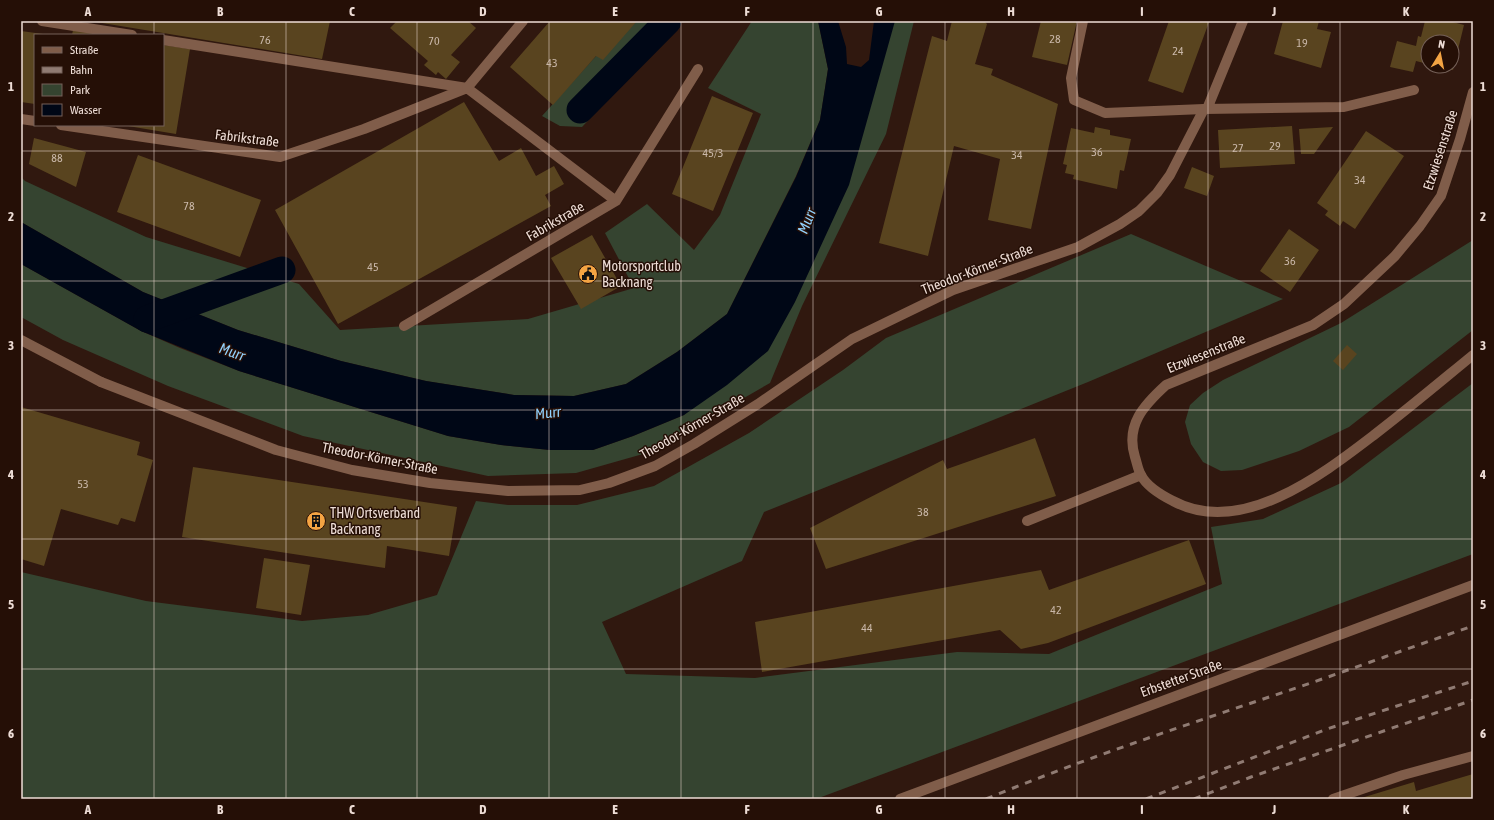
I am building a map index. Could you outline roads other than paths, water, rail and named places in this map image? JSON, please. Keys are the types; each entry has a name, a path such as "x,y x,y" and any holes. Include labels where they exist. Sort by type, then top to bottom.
{"street":[{"path":"42,21 126,34"},
{"name":"Fabrikstraße","path":"68,126 280,157 364,129 467,88 523,21"},
{"path":"1083,21 1071,78 1074,100 1106,113 1206,109 1344,107 1414,90"},
{"name":"Theodor-Körner-Straße","path":"21,340 101,382 276,450 352,470 430,483 508,491 580,490 609,483 655,466 694,444 758,404 852,339 953,290 1078,247 1120,224 1139,211 1157,193 1170,175 1206,109 1244,21"},
{"name":"Fabrikstraße","path":"164,40 467,88 616,201"},
{"name":"Fabrikstraße","path":"404,326 616,201 698,69"},
{"name":"Etzwiesenstraße","path":"1473,92 1441,196 1420,226 1395,256 1344,304 1313,325 1166,385 1147,402 1136,419 1133,434 1133,450 1141,475 1158,493 1183,506 1205,511 1233,511 1260,505 1295,490 1330,468 1400,415 1473,355"},
{"path":"21,119 34,121"},
{"path":"1027,520 1141,475"},
{"name":"Erbstetter Straße","path":"900,799 1473,585"},
{"path":"1333,799 1402,775 1473,756"}],"water":[{"name":"Murr","path":"818,21 838,21 846,47 847,64 861,67 869,60 874,21 895,21 849,185 795,302 768,351 727,385 684,415 633,436 593,450 550,450 501,445 448,436 239,371 141,331 21,264 21,222 143,292 238,330 341,361 426,381 514,395 574,396 626,384 677,352 727,314 796,177 820,120 828,69"}],"waterway":[{"path":"580,110 668,21"},
{"path":"147,319 282,270"}],"railway":[{"path":"986,799 1140,741 1473,626"},
{"path":"1146,799 1327,729 1473,681"},
{"path":"1194,799 1251,777 1473,700"}],"place":[{"name":"Motorsportclub Backnang","path":"588,274"},
{"name":"THW Ortsverband Backnang","path":"316,521"}]}
